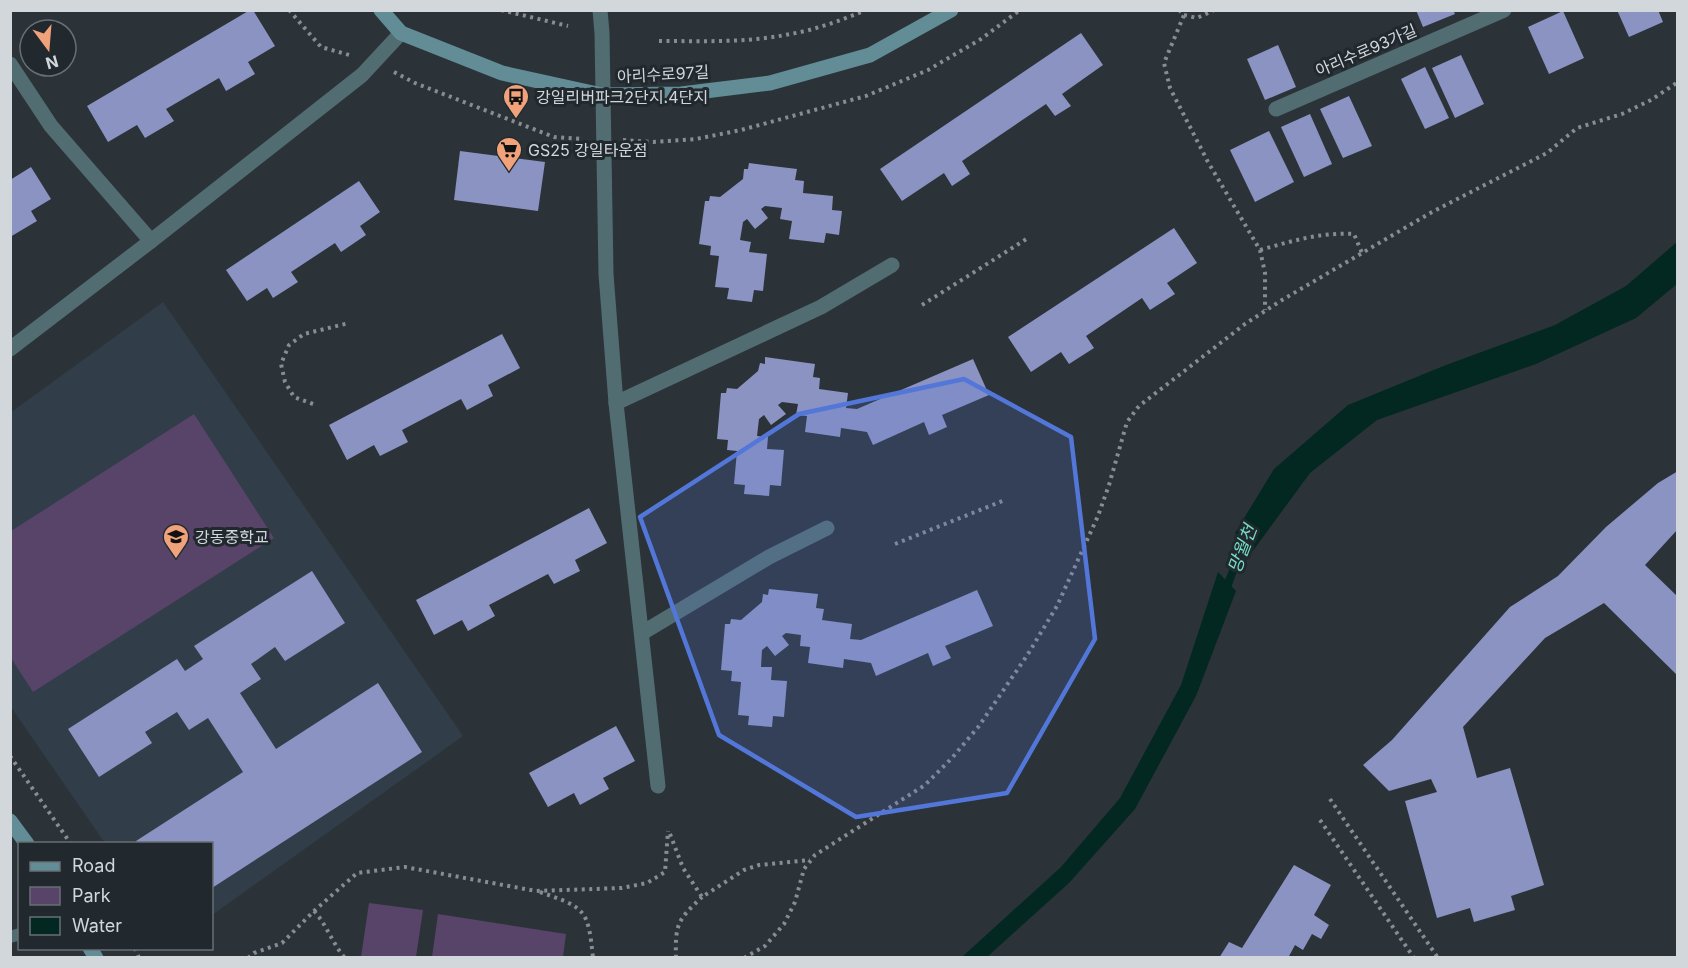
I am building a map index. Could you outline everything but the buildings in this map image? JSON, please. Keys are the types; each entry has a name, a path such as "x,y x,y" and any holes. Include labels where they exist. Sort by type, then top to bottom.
{"street":[{"name":"아리수로97길","path":"381,10 401,33 502,73 602,95 681,94 770,83 870,55 951,10"},
{"path":"600,10 606,274 616,403 658,786"},
{"path":"1464,10 1470,25"},
{"name":"아리수로93가길","path":"1276,109 1504,10"},
{"path":"10,349 151,242 362,75 401,33"},
{"path":"10,64 51,126 151,242"},
{"path":"616,403 821,307 892,265"},
{"path":"642,633 769,557 827,528"},
{"path":"10,821 26,842"}],"path":[{"path":"289,10 321,47 375,62 415,83 554,137 653,142 696,139 741,130 866,96 928,70 981,39 1020,10"},
{"path":"501,10 568,26"},
{"path":"659,41 722,42 790,34 845,19 866,10"},
{"path":"1179,10 1184,15 1197,18 1214,10"},
{"path":"1184,15 1164,63 1170,88 1208,162 1260,250 1265,273 1265,310"},
{"path":"744,957 765,946 784,924 795,902 804,869 815,855 925,785 979,726 1028,654 1057,606 1098,516 1127,422 1139,406 1265,310 1432,212 1547,153 1577,128 1632,109 1651,100 1677,82"},
{"path":"1260,250 1308,236 1335,233 1354,234 1362,253"},
{"path":"922,305 1028,238"},
{"path":"313,404 294,397 285,382 281,364 289,345 304,334 349,323"},
{"path":"896,544 1005,500"},
{"path":"10,756 70,842"},
{"path":"1330,799 1438,957"},
{"path":"1320,820 1414,957"},
{"path":"537,891 622,888 647,883 665,872 668,831 683,868 702,897"},
{"path":"676,957 675,938 678,921 702,897 744,870 770,864 811,860"},
{"path":"248,957 282,943 314,910 357,873 405,867 537,891 575,904 585,914 590,929 594,957"},
{"path":"314,910 326,924 335,944 345,957"}],"highlighted area":[{"path":"964,379 1071,437 1095,639 1007,793 856,817 719,735 640,517 799,414"}],"shaded area":[{"name":"강동중학교","path":"163,302 463,736 213,914 213,842 104,842 11,707 10,413"}],"green space":[{"path":"194,414 274,538 33,692 11,658 11,531"},
{"path":"369,903 423,910 416,957 361,957"},
{"path":"438,914 566,934 563,957 432,957"}],"water":[{"path":"1677,242 1677,284 1636,318 1536,364 1377,420 1310,473 1252,552 1235,533 1274,469 1348,405 1446,365 1555,325 1626,286"},
{"path":"1218,572 1236,591 1196,696 1135,809 1069,883 987,957 962,957 1061,867 1120,798 1181,685"}],"waterway":[{"name":"망월천","path":"1225,592 1247,534"}],"place":[{"name":"강일리버파크2단지.4단지","path":"516,120"},
{"name":"GS25 강일타운점","path":"509,173"},
{"name":"강동중학교","path":"176,560"}]}
